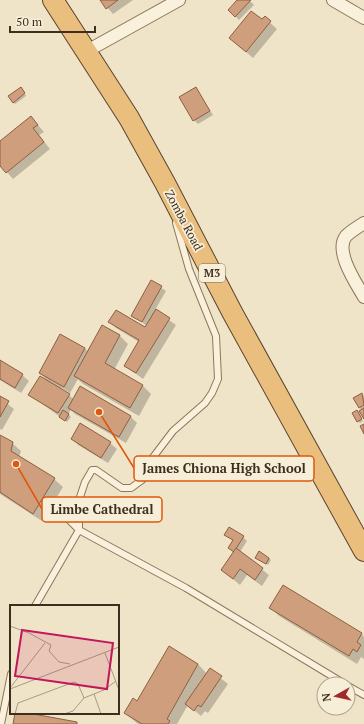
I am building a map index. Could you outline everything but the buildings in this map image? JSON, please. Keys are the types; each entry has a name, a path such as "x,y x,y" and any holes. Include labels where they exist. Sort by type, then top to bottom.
{"highway":[{"name":"Zomba Road","path":"53,0 129,118 165,183 232,312 364,551"}],"street":[{"path":"87,51 179,0"},
{"path":"333,0 364,18"},
{"path":"364,223 346,237 342,246 344,259 364,297"}],"lane":[{"path":"36,605 79,530 79,500 85,482 92,470 96,470 122,488 131,488 142,480 151,460 173,431 205,402 212,393 218,379 216,336 189,269 165,183"},
{"path":"66,517 79,530 186,588 332,676"},
{"path":"1,724 10,679"}],"place":[{"name":"James Chiona High School","path":"99,412"},
{"name":"Limbe Cathedral","path":"16,464"}]}
